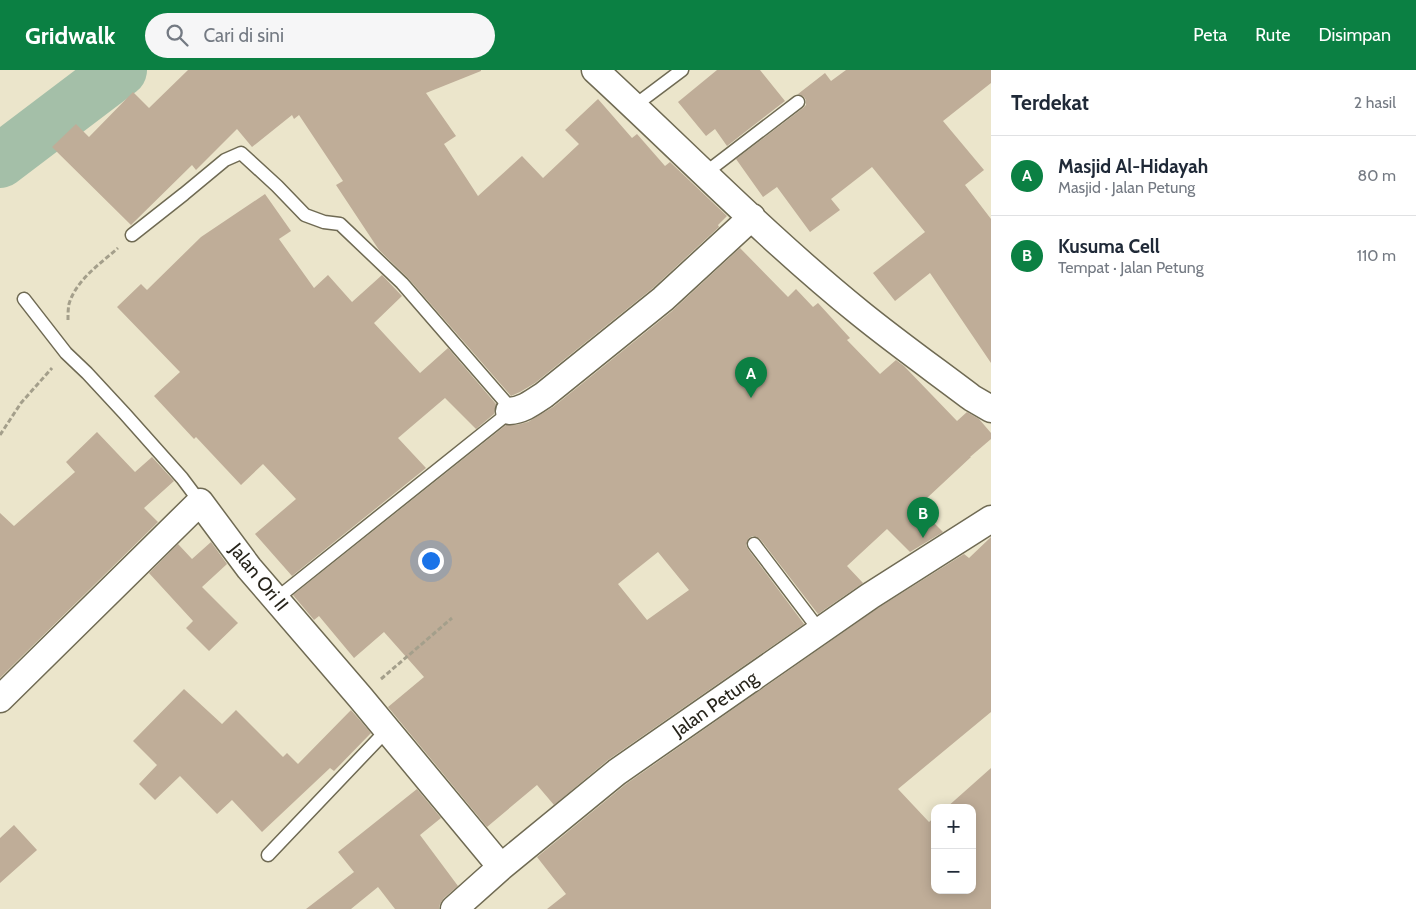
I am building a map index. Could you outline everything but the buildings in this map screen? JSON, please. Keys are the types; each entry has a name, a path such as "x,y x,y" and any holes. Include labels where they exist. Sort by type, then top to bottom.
{"street":[{"path":"595,70 704,174 860,313 972,398 991,409"},
{"path":"509,411 526,407 544,395 663,299 752,218"},
{"path":"0,699 200,502"},
{"name":"Jalan Ori II","path":"200,502 249,568 501,866"},
{"name":"Jalan Petung","path":"454,909 501,866 617,772 870,596 991,519"}],"lane":[{"path":"634,106 682,70"},
{"path":"704,174 798,102"},
{"path":"132,235 225,160 241,153 277,186 304,215 324,222 340,224 402,283 508,404 509,411 506,415 276,599"},
{"path":"24,299 66,353 126,414 182,478 200,502"},
{"path":"754,544 820,631"},
{"path":"268,855 387,730"}],"path":[{"path":"0,435 21,403 66,353 69,305 75,291 84,278 132,235"},
{"path":"360,697 452,618"}],"waterway":[{"path":"0,161 120,70"}],"place":[{"name":"Masjid Al-Hidayah","path":"751,398"},
{"name":"Kusuma Cell","path":"923,538"}]}
